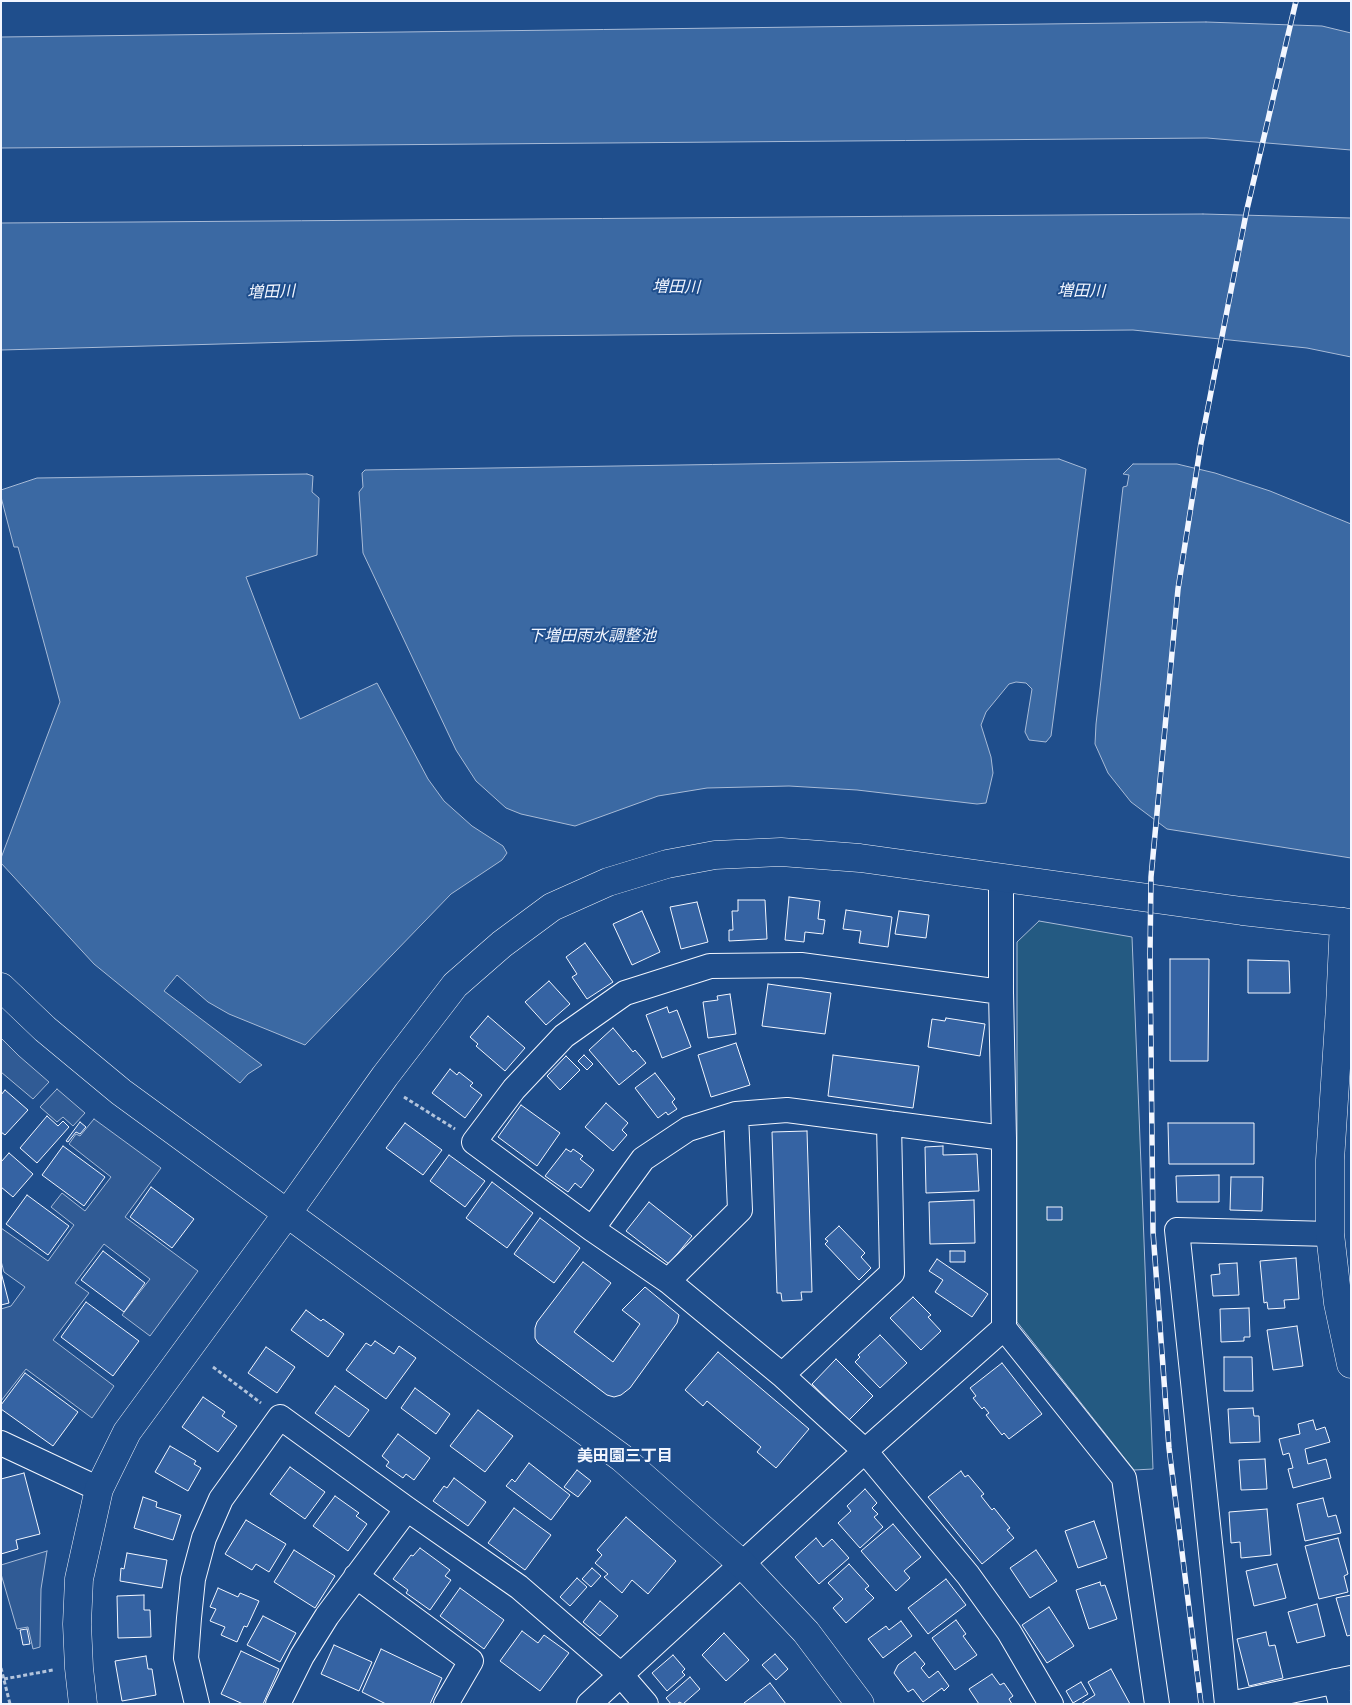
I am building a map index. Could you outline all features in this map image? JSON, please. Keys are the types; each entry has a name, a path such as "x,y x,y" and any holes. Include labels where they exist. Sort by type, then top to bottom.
{"street":[{"path":"84,1704 78,1668 77,1624 79,1585 100,1489 127,1432 385,1076 456,985 502,944 552,907 608,882 667,864 715,856 781,852 860,858 1242,911 1348,922 1340,1007 1330,1160 1330,1234 1338,1303 1351,1364"},
{"path":"1001,878 1000,992 1004,1138 1004,1328 1124,1478 1158,1704"},
{"path":"1000,992 801,965 710,966 625,993 564,1036 514,1089 474,1142 592,1229 668,1281 782,1375 865,1451 968,1575 1009,1632 1051,1704"},
{"path":"1,987 45,1029 101,1077 286,1215 622,1458 742,1564 806,1632 860,1704"},
{"path":"592,1229 643,1159 688,1129 736,1114 787,1110 1004,1138"},
{"path":"668,1281 740,1210 736,1114"},
{"path":"782,1375 892,1272 889,1123"},
{"path":"1330,1234 1177,1230 1229,1704 1343,1679 1341,1704"},
{"path":"589,1704 865,1451 1004,1328"},
{"path":"197,1704 186,1658 193,1579 204,1538 221,1499 280,1417 519,1587 622,1675 646,1704"},
{"path":"1,1443 100,1489"},
{"path":"278,1704 302,1656 327,1616 407,1509"},
{"path":"356,1576 472,1661 446,1704"}],"path":[{"path":"404,1097 474,1142"},
{"path":"213,1367 280,1417"},
{"path":"1,1668 10,1704"},
{"path":"4,1679 40,1672"}],"shaded area":[{"path":"1039,921 1132,937 1153,1469 1134,1470 1017,1322 1017,942"},
{"path":"1,1038 49,1082 33,1099 1,1072"},
{"path":"57,1089 85,1113 73,1126 63,1117 57,1122 40,1107"},
{"path":"94,1119 161,1168 125,1217 198,1271 150,1336 122,1315 150,1279 104,1244 75,1283 89,1293 53,1340 114,1386 92,1418 26,1369 1,1401 1,1309 11,1306 25,1287 4,1272 1,1261 1,1228 48,1261 74,1225 51,1207 62,1193 85,1211 111,1177 69,1144 76,1134 80,1136"},
{"path":"47,1551 41,1589 40,1647 33,1649 28,1627 17,1629 1,1574 1,1565"}],"water":[{"path":"1206,22 1322,26 1351,33 1351,150 1207,138 1,148 1,37"},
{"name":"増田川","path":"1203,214 1351,218 1351,357 1307,348 1133,330 513,336 1,350 1,223"},
{"name":"下増田雨水調整池","path":"1059,459 1086,469 1051,736 1046,742 1029,740 1025,732 1032,689 1026,683 1016,682 1009,684 986,712 981,725 991,757 993,773 986,803 977,804 857,790 789,786 707,788 658,796 575,826 521,814 506,808 476,781 456,750 363,553 359,492 363,487 362,473 365,470"},
{"path":"1133,464 1177,464 1215,473 1270,491 1351,524 1351,858 1167,829 1131,802 1108,773 1095,744 1096,724 1123,487 1127,486 1129,475 1123,474"},
{"path":"307,474 313,476 312,492 319,498 317,555 246,577 300,719 377,683 428,779 444,801 472,826 503,846 507,853 502,860 451,894 305,1045 229,1014 208,1002 177,975 164,991 262,1065 248,1074 240,1083 94,964 1,863 1,858 60,702 18,547 14,547 1,497 1,490 37,478"}],"building":[{"path":"789,897 820,901 818,919 825,920 823,934 805,932 804,942 785,940"},
{"path":"738,900 765,900 767,939 729,941 729,930 733,930 732,911 738,911"},
{"path":"697,902 708,942 681,949 670,907"},
{"path":"846,910 892,917 888,947 859,943 861,931 843,929"},
{"path":"642,911 660,952 632,965 613,924"},
{"path":"899,911 929,915 926,938 895,934"},
{"path":"585,943 613,982 587,999 572,977 577,974 566,957"},
{"path":"1170,959 1209,959 1208,1061 1170,1061"},
{"path":"1248,960 1289,961 1290,993 1248,993"},
{"path":"549,981 570,1004 546,1025 525,1002"},
{"path":"768,984 831,993 825,1034 762,1026"},
{"path":"730,994 736,1034 708,1038 703,1002 718,1000 717,996"},
{"path":"667,1007 669,1013 677,1010 691,1047 662,1058 646,1015"},
{"path":"488,1016 525,1048 505,1071 476,1046 478,1044 470,1037"},
{"path":"946,1018 985,1024 980,1056 928,1047 932,1019 945,1021"},
{"path":"613,1028 633,1052 635,1050 646,1063 619,1085 589,1050"},
{"path":"736,1043 750,1085 711,1097 698,1055"},
{"path":"584,1055 593,1064 587,1070 578,1061"},
{"path":"833,1055 919,1066 913,1108 828,1096"},
{"path":"566,1056 580,1070 560,1090 547,1076"},
{"path":"450,1069 457,1075 459,1072 473,1083 470,1086 482,1095 465,1118 432,1093"},
{"path":"655,1073 675,1099 672,1102 677,1109 668,1115 666,1112 658,1118 635,1088"},
{"path":"5,1090 28,1110 5,1135 1,1132 1,1095"},
{"path":"606,1103 628,1123 622,1130 627,1135 613,1151 585,1127"},
{"path":"521,1105 560,1133 537,1166 498,1137"},
{"path":"47,1116 58,1126 63,1121 69,1127 37,1163 20,1148"},
{"path":"80,1122 86,1127 80,1134 76,1132 68,1142 66,1141"},
{"path":"405,1123 442,1150 423,1175 386,1148"},
{"path":"1168,1123 1254,1123 1254,1164 1169,1164"},
{"path":"807,1131 812,1292 801,1292 802,1300 782,1301 781,1293 777,1293 772,1132"},
{"path":"63,1146 105,1177 84,1206 42,1175"},
{"path":"943,1146 943,1155 977,1154 979,1191 926,1193 925,1147"},
{"path":"566,1149 571,1152 573,1149 583,1156 580,1159 594,1170 581,1188 575,1183 568,1192 545,1176"},
{"path":"9,1153 33,1174 13,1197 1,1187 1,1162"},
{"path":"449,1155 485,1181 465,1207 430,1181"},
{"path":"1219,1175 1219,1202 1177,1202 1176,1176"},
{"path":"1231,1177 1263,1177 1262,1211 1230,1210"},
{"path":"492,1182 533,1213 507,1248 466,1218"},
{"path":"151,1187 194,1219 172,1248 130,1217"},
{"path":"27,1195 69,1226 48,1255 6,1224"},
{"path":"974,1200 975,1243 930,1244 929,1202"},
{"path":"649,1202 692,1236 669,1264 626,1231"},
{"path":"1047,1207 1062,1207 1062,1220 1047,1220"},
{"path":"540,1218 580,1248 554,1283 514,1254"},
{"path":"839,1226 865,1253 861,1257 871,1268 859,1280 825,1244 828,1241 825,1239"},
{"path":"103,1251 145,1283 124,1312 81,1280"},
{"path":"950,1251 965,1251 965,1262 950,1262"},
{"path":"1296,1258 1299,1299 1284,1300 1285,1308 1268,1309 1267,1302 1264,1303 1260,1261"},
{"path":"937,1259 988,1294 972,1317 935,1292 943,1280 929,1271"},
{"path":"583,1262 611,1283 574,1332 613,1362 640,1324 622,1310 645,1287 679,1315 677,1323 630,1388 621,1395 614,1397 607,1395 538,1343 535,1338 537,1322"},
{"path":"1237,1263 1239,1295 1213,1296 1211,1275 1220,1274 1219,1264"},
{"path":"1,1272 9,1303 1,1305"},
{"path":"913,1297 931,1315 928,1317 941,1331 921,1350 890,1318"},
{"path":"86,1302 139,1341 113,1376 61,1337"},
{"path":"1249,1308 1250,1337 1244,1337 1244,1341 1221,1342 1220,1309"},
{"path":"306,1310 344,1334 328,1357 291,1330"},
{"path":"1297,1326 1303,1366 1273,1370 1267,1330"},
{"path":"880,1335 907,1363 880,1388 855,1362 860,1357 858,1355"},
{"path":"375,1341 394,1354 399,1346 416,1358 386,1399 346,1370 366,1343 371,1346"},
{"path":"266,1347 295,1367 277,1393 248,1373"},
{"path":"718,1352 809,1429 776,1468 757,1452 761,1447 707,1401 703,1406 685,1390"},
{"path":"1224,1357 1252,1357 1253,1391 1224,1391"},
{"path":"836,1359 873,1396 849,1420 812,1384"},
{"path":"1002,1363 1042,1414 1009,1439 1004,1433 1002,1435 986,1415 989,1413 984,1407 982,1409 973,1398 976,1396 970,1388"},
{"path":"25,1373 78,1412 53,1446 1,1409 1,1405"},
{"path":"335,1386 369,1410 349,1437 315,1413"},
{"path":"415,1388 450,1414 436,1434 401,1408"},
{"path":"203,1397 225,1412 222,1416 237,1426 218,1452 182,1427"},
{"path":"1253,1408 1254,1416 1259,1416 1260,1442 1230,1443 1228,1409"},
{"path":"478,1410 513,1436 485,1472 450,1446"},
{"path":"1313,1420 1316,1430 1325,1427 1330,1442 1305,1449 1308,1464 1326,1459 1331,1478 1293,1488 1288,1469 1293,1468 1289,1453 1283,1455 1279,1439 1300,1434 1298,1424"},
{"path":"398,1434 430,1458 414,1480 406,1474 403,1478 386,1466 389,1462 382,1456"},
{"path":"170,1446 196,1461 194,1464 201,1468 188,1491 155,1472"},
{"path":"1265,1459 1267,1489 1241,1490 1239,1460"},
{"path":"529,1463 570,1495 551,1520 506,1486 512,1479 515,1482"},
{"path":"290,1467 325,1492 305,1519 270,1494"},
{"path":"577,1470 591,1481 578,1497 564,1487"},
{"path":"961,1471 965,1477 968,1475 984,1494 981,1496 992,1510 994,1508 1010,1528 1007,1530 1014,1538 982,1564 928,1497"},
{"path":"24,1473 40,1534 16,1540 18,1549 1,1554 1,1479"},
{"path":"454,1478 486,1502 468,1526 433,1501 444,1486 447,1488"},
{"path":"865,1489 877,1503 872,1508 878,1514 874,1517 883,1527 860,1548 838,1523 851,1511 847,1506"},
{"path":"335,1496 359,1513 356,1516 367,1524 348,1551 313,1526"},
{"path":"143,1497 157,1502 156,1507 181,1515 173,1540 134,1528"},
{"path":"1323,1498 1328,1517 1336,1515 1341,1533 1305,1541 1297,1504"},
{"path":"514,1508 551,1535 525,1570 488,1543"},
{"path":"1267,1509 1271,1555 1241,1558 1240,1542 1231,1543 1229,1512"},
{"path":"626,1517 676,1561 648,1594 632,1580 622,1593 604,1577 608,1574 595,1563 602,1555 597,1550"},
{"path":"246,1520 286,1544 269,1572 256,1564 252,1570 225,1554"},
{"path":"1094,1521 1107,1558 1078,1568 1065,1531"},
{"path":"893,1524 921,1557 904,1571 910,1578 896,1591 861,1551"},
{"path":"816,1538 823,1547 832,1539 849,1558 819,1584 795,1557"},
{"path":"1338,1538 1348,1574 1344,1576 1348,1592 1319,1599 1305,1546"},
{"path":"420,1548 450,1570 445,1576 451,1580 430,1610 406,1593 408,1590 393,1579 411,1555 413,1556"},
{"path":"294,1550 335,1576 315,1608 274,1582"},
{"path":"1036,1550 1057,1581 1030,1598 1010,1568"},
{"path":"127,1553 167,1560 162,1588 120,1581 121,1568 124,1569"},
{"path":"849,1564 869,1586 865,1589 874,1598 846,1623 833,1608 843,1599 828,1583"},
{"path":"1277,1564 1286,1598 1254,1606 1246,1571"},
{"path":"592,1568 601,1576 591,1587 582,1579"},
{"path":"577,1578 587,1587 570,1606 560,1597"},
{"path":"946,1579 966,1605 928,1634 908,1608"},
{"path":"1100,1582 1101,1586 1105,1585 1117,1619 1089,1629 1076,1590"},
{"path":"218,1588 238,1597 240,1593 259,1601 247,1627 244,1626 237,1642 221,1635 225,1627 210,1621 216,1609 210,1607"},
{"path":"460,1588 504,1620 484,1649 440,1616"},
{"path":"144,1595 144,1610 150,1610 151,1637 118,1638 117,1596"},
{"path":"1351,1595 1351,1635 1347,1636 1336,1598"},
{"path":"600,1601 618,1616 600,1636 583,1622"},
{"path":"1317,1604 1325,1636 1297,1643 1288,1612"},
{"path":"1049,1607 1074,1646 1047,1663 1022,1625"},
{"path":"263,1616 296,1633 280,1662 247,1645"},
{"path":"956,1620 966,1634 963,1636 977,1655 955,1670 932,1638"},
{"path":"901,1621 912,1636 883,1658 868,1639 886,1626 889,1630"},
{"path":"27,1629 30,1644 23,1645 20,1630"},
{"path":"522,1631 538,1643 544,1635 569,1653 540,1691 500,1661"},
{"path":"1266,1632 1269,1646 1275,1645 1283,1678 1249,1686 1237,1639"},
{"path":"724,1633 749,1660 726,1681 702,1655"},
{"path":"334,1645 372,1662 359,1691 321,1674"},
{"path":"381,1649 442,1678 430,1704 386,1704 362,1692"},
{"path":"241,1651 279,1669 263,1704 243,1704 221,1694"},
{"path":"915,1652 925,1664 921,1668 929,1678 938,1671 949,1686 944,1691 942,1688 923,1702 913,1689 908,1692 894,1673 898,1665"},
{"path":"775,1654 788,1669 776,1680 762,1665"},
{"path":"673,1655 685,1669 682,1672 685,1675 667,1691 652,1673"},
{"path":"146,1656 148,1669 152,1669 156,1695 122,1701 115,1661"},
{"path":"1111,1669 1130,1704 1081,1704 1095,1695 1088,1682"},
{"path":"992,1674 1000,1685 1004,1683 1013,1696 1009,1699 1012,1704 979,1704 969,1689"},
{"path":"690,1677 700,1689 683,1704 679,1702 678,1704 671,1704 666,1698"},
{"path":"1081,1682 1088,1694 1073,1703 1066,1691"},
{"path":"770,1683 786,1704 744,1703"}],"railway":[{"path":"1201,1704 1169,1448 1153,1232 1151,877 1178,589 1201,443 1247,209 1296,1"}],"district":[{"name":"美田園三丁目","path":"625,1457"}]}
